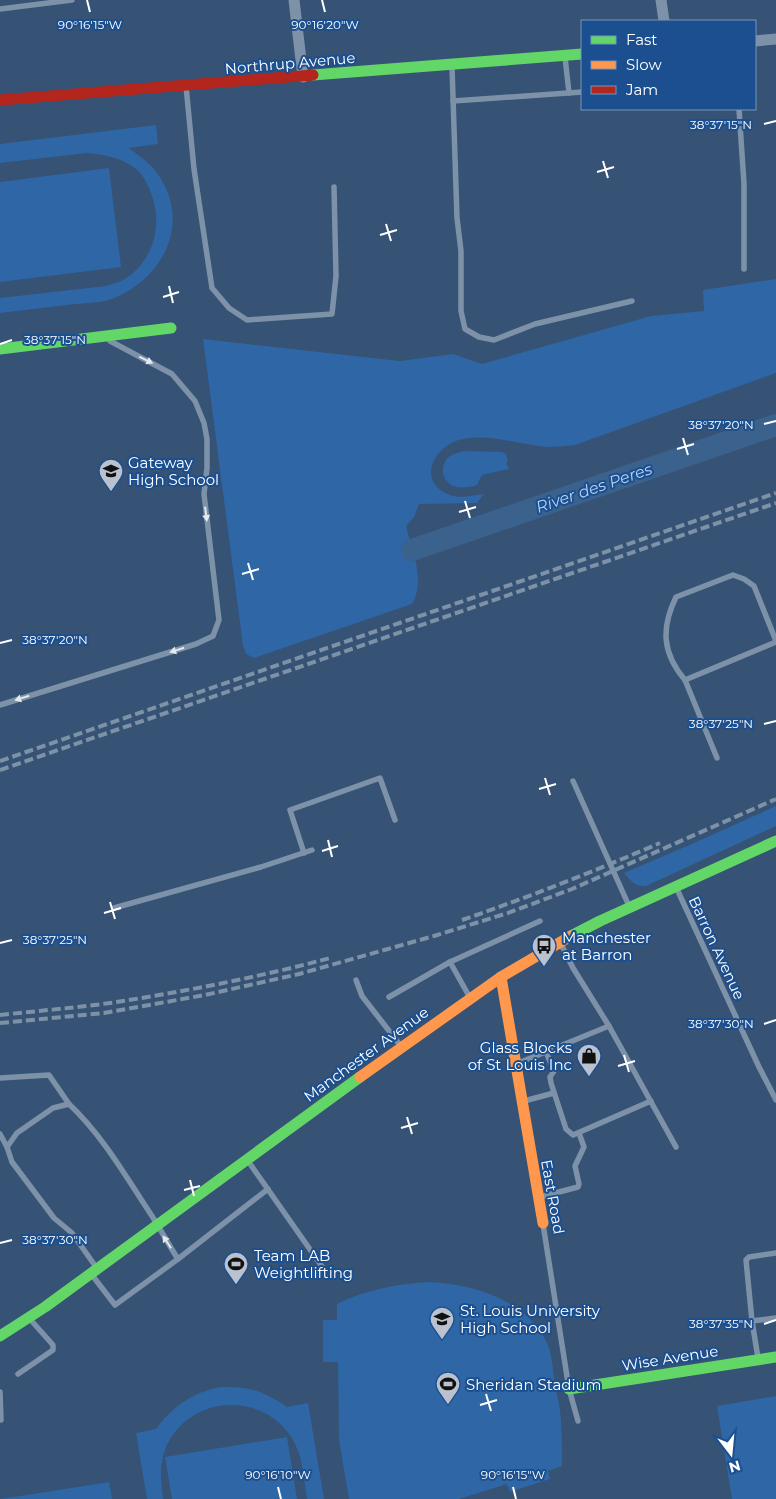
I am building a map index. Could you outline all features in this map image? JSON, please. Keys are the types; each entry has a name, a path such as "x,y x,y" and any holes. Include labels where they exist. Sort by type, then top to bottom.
{"street":[{"path":"294,0 303,77"},
{"path":"661,0 664,20"},
{"path":"756,40 776,39"},
{"name":"Northrup Avenue","path":"0,100 581,54"},
{"path":"0,348 171,328"},
{"name":"Manchester Avenue","path":"0,1336 29,1318 402,1046 501,977 560,942 676,886 776,841"},
{"name":"East Road","path":"501,977 543,1223"},
{"name":"Wise Avenue","path":"569,1389 776,1357"}],"lane":[{"path":"0,9 72,0"},
{"path":"565,55 569,92"},
{"path":"452,65 457,218 461,251 461,311 465,329 479,337 494,340 535,324 632,301"},
{"path":"186,86 194,168 212,288 229,308 247,320 332,314 336,276 334,187"},
{"path":"453,101 581,92"},
{"path":"740,110 744,184 744,269"},
{"path":"0,705 196,644 213,636 219,620 204,494 207,468 207,439 204,423 195,401 172,374 103,337"},
{"path":"684,680 776,641 754,586 744,578 733,575 676,597 668,613 665,636 668,653 674,668 684,680 717,758"},
{"path":"304,852 290,810 371,781 380,778 395,820"},
{"path":"573,781 629,908"},
{"path":"114,908 261,867 312,850"},
{"name":"Barron Avenue","path":"676,886 776,1100"},
{"path":"389,997 450,962 540,921"},
{"path":"560,942 676,1147"},
{"path":"450,962 470,998"},
{"path":"356,980 362,996 402,1046"},
{"path":"516,1065 609,1026"},
{"path":"546,1052 554,1071 550,1077 566,1129 574,1135 651,1101"},
{"path":"0,1078 49,1075 69,1104 92,1128 126,1176 178,1259"},
{"path":"522,1101 554,1093"},
{"path":"7,1147 17,1133 53,1108 69,1104"},
{"path":"538,1198 578,1187 575,1166 584,1147 579,1133"},
{"path":"0,1134 12,1162 54,1218 72,1233 115,1306 268,1190"},
{"path":"247,1159 324,1268"},
{"name":"East Road","path":"543,1223 569,1389 578,1421"},
{"path":"759,1360 752,1321 746,1260 749,1257 776,1253"},
{"path":"18,1374 53,1350 53,1345 29,1318"},
{"path":"752,1321 776,1318"},
{"path":"0,1392 1,1420"}],"shaded area":[{"path":"156,125 158,144 129,148 147,162 157,173 167,192 172,211 172,230 167,248 157,264 144,279 128,291 109,300 0,313 0,298 106,286 121,281 132,274 147,255 152,244 156,220 152,196 146,182 137,170 126,162 87,153 0,163 0,144"},
{"path":"109,168 121,267 0,282 0,182"},
{"path":"776,279 776,373 575,445 548,447 481,437 459,440 450,444 442,450 432,466 431,474 434,482 440,490 454,496 463,497 484,494 477,503 419,504 414,517 406,526 418,576 416,595 412,604 254,658 246,654 243,646 203,339 400,361 453,354 482,364 651,316 704,311 703,290"},
{"path":"464,451 502,452 506,454 508,461 506,462 509,469 482,475 477,485 463,488 454,486 447,482 443,467 450,456"},
{"path":"776,806 776,826 646,886 636,884 624,873 687,846"},
{"name":"Sheridan Stadium","path":"430,1282 464,1286 498,1298 514,1306 528,1317 539,1330 548,1345 561,1415 562,1466 548,1471 550,1479 510,1492 507,1484 459,1499 349,1499 339,1440 338,1362 323,1362 323,1320 337,1320 337,1304 359,1295 394,1286"},
{"path":"220,1387 240,1387 263,1393 287,1407 308,1403 324,1499 307,1499 299,1454 293,1440 280,1424 263,1412 245,1406 226,1405 207,1409 190,1418 175,1432 165,1450 162,1462 161,1481 163,1499 147,1499 136,1433 156,1429 176,1407 192,1397"},
{"path":"776,1396 776,1499 732,1499 717,1406"},
{"path":"287,1437 297,1499 172,1499 165,1457"},
{"path":"109,1482 112,1499 1,1499"}],"waterway":[{"name":"River des Peres","path":"412,550 776,425"}],"railway":[{"path":"0,761 776,493"},
{"path":"0,770 776,503"},
{"path":"0,1023 104,1013 205,995 299,974 434,936 508,913 572,889 776,799"},
{"path":"462,920 611,864 660,843"},
{"path":"0,1015 96,1005 165,994 249,978 330,958"}],"traffic: fast":[{"path":"313,75 581,54"},
{"path":"0,349 171,328"},
{"path":"571,936 776,841"},
{"path":"0,1336 45,1307 360,1077"},
{"path":"569,1389 776,1357"}],"traffic: slow":[{"path":"360,1077 501,977 571,936"},
{"path":"501,977 543,1223"}],"traffic: jam":[{"path":"0,100 313,75"}],"place":[{"name":"Gateway High School","path":"111,492"},
{"name":"Manchester at Barron","path":"544,967"},
{"name":"Glass Blocks of St Louis Inc","path":"589,1077"},
{"name":"Team LAB Weightlifting","path":"236,1285"},
{"name":"St. Louis University High School","path":"442,1340"},
{"name":"Sheridan Stadium","path":"448,1405"}]}
